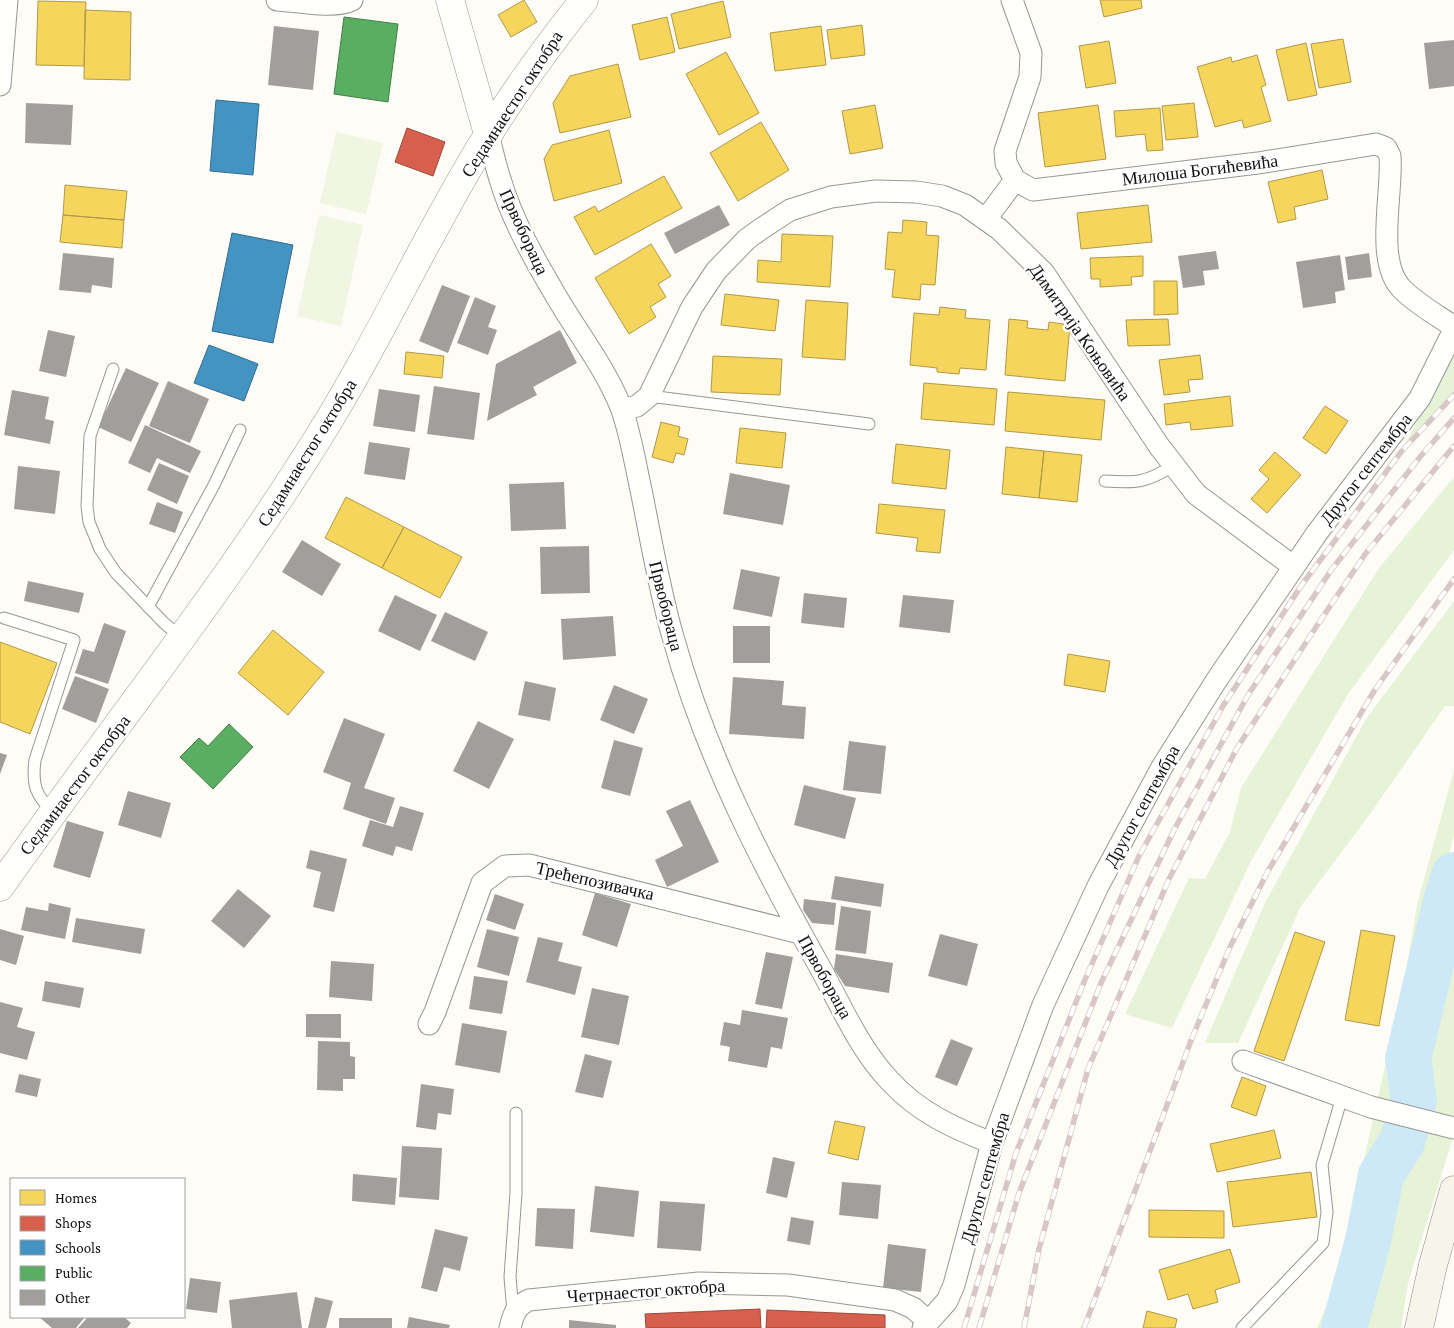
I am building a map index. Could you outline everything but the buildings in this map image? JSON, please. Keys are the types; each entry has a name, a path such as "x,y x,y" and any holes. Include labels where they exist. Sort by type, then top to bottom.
{"main road":[{"path":"1418,1328 1454,1190"}],"street":[{"path":"0,85 7,0"},
{"path":"277,0 330,4 346,3 352,0"},
{"name":"Првобораца","path":"450,0 500,181 525,240 553,291 594,356 622,410 658,578 688,687 738,813 800,932 864,1048 886,1078 911,1102 928,1114 950,1127 992,1144"},
{"name":"Седамнаестог октобра","path":"0,887 182,638 276,504 320,436 388,319 488,134 532,67 584,0"},
{"path":"986,219 1015,180 1006,163 1005,152 1030,77 1031,53 1012,0"},
{"name":"Милоша Богићевића","path":"1015,180 1033,190 1258,164 1367,144 1376,144 1386,148 1391,164 1387,240 1394,278 1402,289 1454,328"},
{"name":"Димитрија Коњовића","path":"649,396 692,307 716,271 747,239 790,210 814,201 876,191 916,192 942,196 965,205 986,219 999,229 1044,273 1173,466 1196,494 1294,567"},
{"name":"Другог септембра","path":"925,1324 947,1301 954,1286 992,1144 1043,1005 1102,878 1162,767 1216,681 1294,567 1420,398 1454,328"},
{"path":"622,410 637,406 649,396"},
{"name":"Трећепозивачка","path":"429,1024 482,883 505,866 529,865 800,932"},
{"path":"1243,1061 1371,1107 1446,1126"},
{"name":"Четрнаестог октобра","path":"512,1321 520,1304 528,1300 698,1284 788,1285 880,1297 907,1305 925,1324"}],"lane":[{"path":"113,369 90,436 87,496 90,522 100,549 112,567 148,607 182,638"},
{"path":"649,396 869,424"},
{"path":"148,607 214,485 240,430"},
{"path":"1105,481 1134,483 1144,481 1173,466"},
{"path":"4,618 74,640 38,747 33,772 40,800 55,813"},
{"path":"1242,1328 1323,1243 1327,1212 1322,1165 1342,1097"},
{"name":"Четрнаестог октобра","path":"512,1321 510,1277 516,1193 516,1113"}],"green space":[{"path":"336,132 383,143 366,214 320,203"},
{"path":"319,215 363,225 341,326 297,316"},
{"path":"1454,353 1454,395 1401,452 1450,359"},
{"path":"1454,477 1454,550 1348,694 1251,861 1172,1028 1125,1014 1189,878 1205,879 1230,832 1241,788 1379,568"},
{"path":"1454,601 1454,706 1445,706 1370,814 1301,906 1238,1043 1205,1043 1265,903 1366,719"},
{"path":"1454,770 1454,835 1417,972 1436,965 1454,896 1454,1134 1408,1283 1401,1328 1317,1328 1337,1280 1405,977 1417,905"}],"waterway":[{"path":"1344,1328 1368,1241 1381,1175 1402,1142 1414,1101 1408,1059 1454,875"}],"railway":[{"path":"964,1328 1016,1153 1084,982 1139,856 1223,706 1301,586 1401,452 1454,395"},
{"path":"979,1328 1019,1193 1101,983 1174,830 1248,695 1332,569 1420,457 1454,418"},
{"path":"1024,1328 1039,1249 1088,1069 1169,879 1237,748 1318,624 1366,553 1454,446"},
{"path":"1084,1328 1192,1038 1230,947 1268,871 1374,691 1454,579"}]}
